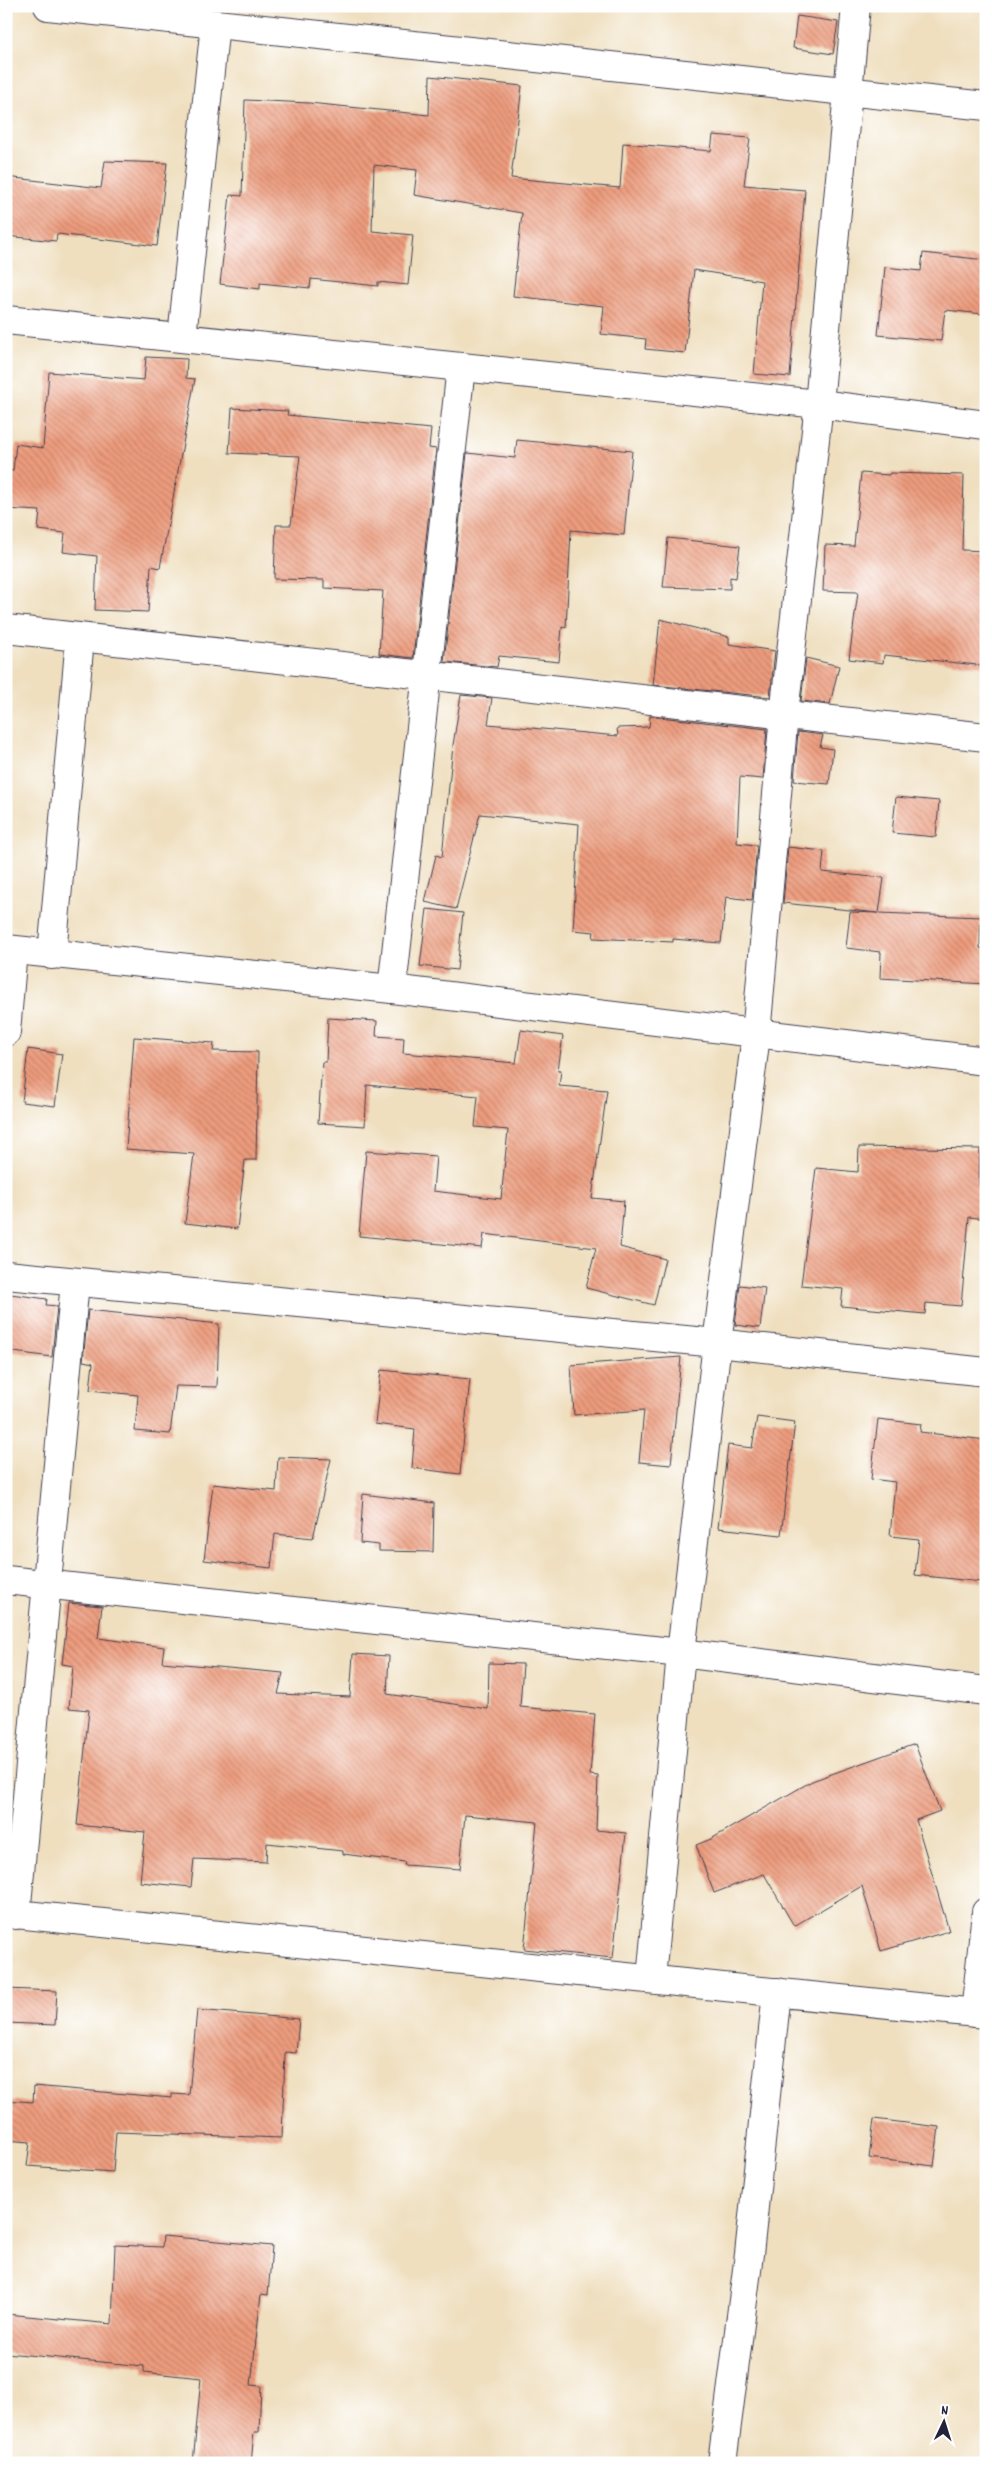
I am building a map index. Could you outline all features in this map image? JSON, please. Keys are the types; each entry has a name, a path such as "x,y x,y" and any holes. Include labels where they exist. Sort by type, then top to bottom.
{"street":[{"path":"48,6 112,10 215,24 986,106"},
{"path":"651,1979 680,1653 716,1343 756,1035 784,714 819,404 846,91 856,6"},
{"path":"182,337 215,24"},
{"path":"6,320 819,404 986,425"},
{"path":"392,989 461,367"},
{"path":"6,630 784,714 986,738"},
{"path":"52,955 80,638"},
{"path":"6,1032 10,950 392,989 756,1035 986,1061"},
{"path":"6,1275 716,1343 986,1372"},
{"path":"75,1282 47,1584 11,1914 981,2014 986,1912"},
{"path":"6,1580 680,1653 986,1691"},
{"path":"722,2463 750,2244 777,1992"}],"building":[{"path":"797,16 838,22 833,54 793,48"},
{"path":"430,76 522,86 511,178 620,188 623,143 711,151 713,135 750,138 744,185 805,190 790,377 754,374 762,281 694,270 685,353 645,349 646,339 601,334 604,306 513,296 522,213 414,195 417,170 374,165 372,231 413,235 408,285 378,282 378,286 311,279 310,288 260,283 260,289 220,284 230,195 242,196 245,100 309,103 429,115"},
{"path":"105,161 167,163 157,246 57,234 56,241 6,236 6,177 101,188"},
{"path":"923,253 986,260 983,314 945,310 941,341 878,335 885,267 921,271"},
{"path":"146,357 187,359 186,378 195,379 160,568 151,566 148,612 95,610 97,556 63,552 65,533 38,530 40,511 6,509 6,470 13,471 16,444 43,448 49,372 144,380"},
{"path":"232,408 288,411 287,415 431,429 429,448 436,449 413,658 379,654 383,591 324,588 324,580 274,579 276,525 291,525 300,456 229,453"},
{"path":"517,440 632,451 624,535 571,530 566,628 562,627 559,662 499,656 497,667 444,662 467,453 515,458"},
{"path":"861,473 964,475 962,550 986,551 986,666 884,655 883,663 849,659 858,592 823,591 825,545 854,546"},
{"path":"668,538 740,546 736,578 730,577 730,589 663,587"},
{"path":"660,619 729,637 729,644 775,651 770,697 653,685"},
{"path":"806,658 839,666 830,704 801,701"},
{"path":"461,695 492,698 488,724 618,736 617,728 649,727 650,716 767,729 763,779 740,777 737,843 757,845 752,900 726,897 721,943 673,939 673,942 593,938 594,932 573,930 579,824 480,814 456,909 425,902 436,855 442,857 453,745"},
{"path":"798,732 823,735 820,747 833,749 829,784 794,781"},
{"path":"896,797 939,801 936,837 892,833"},
{"path":"788,847 824,851 822,872 884,878 879,913 981,917 980,948 986,949 986,984 880,978 881,952 846,948 850,912 878,913 783,903"},
{"path":"427,909 463,913 457,970 420,966"},
{"path":"328,1018 377,1021 376,1036 404,1038 403,1053 516,1063 521,1030 563,1036 558,1070 561,1070 559,1086 607,1090 592,1198 624,1201 620,1247 665,1259 654,1305 586,1288 596,1248 484,1234 482,1248 359,1236 366,1151 436,1156 433,1191 501,1199 508,1130 475,1127 478,1096 367,1085 365,1126 318,1123 322,1062 326,1062"},
{"path":"134,1037 214,1043 213,1051 258,1052 256,1160 245,1160 237,1229 185,1223 194,1154 126,1149"},
{"path":"28,1049 62,1054 55,1106 22,1102"},
{"path":"859,1147 980,1149 979,1185 986,1186 986,1219 969,1217 961,1306 926,1303 925,1314 841,1306 843,1289 801,1285 816,1168 858,1172"},
{"path":"740,1285 765,1288 760,1328 735,1325"},
{"path":"11,1294 47,1299 46,1305 57,1306 52,1357 6,1351 6,1306 9,1307"},
{"path":"88,1310 219,1324 217,1387 176,1386 170,1434 135,1431 138,1395 90,1390 93,1363 83,1361"},
{"path":"681,1357 671,1465 639,1462 644,1410 574,1415 571,1365"},
{"path":"381,1370 470,1379 460,1474 412,1468 415,1429 375,1424"},
{"path":"757,1417 795,1422 781,1535 718,1528 728,1445 752,1448"},
{"path":"878,1419 921,1424 920,1432 986,1440 986,1550 982,1582 915,1575 919,1539 890,1536 895,1482 871,1479"},
{"path":"278,1457 331,1459 313,1538 275,1534 271,1568 204,1560 213,1484 276,1491"},
{"path":"363,1494 434,1503 433,1552 379,1551 379,1545 360,1543"},
{"path":"69,1603 102,1606 98,1638 164,1647 162,1662 283,1673 278,1694 350,1697 353,1654 389,1656 387,1694 488,1709 489,1663 523,1664 520,1707 595,1714 590,1775 598,1776 596,1830 626,1833 613,1958 524,1949 537,1822 465,1815 460,1869 404,1865 405,1862 343,1854 343,1851 267,1843 266,1862 194,1859 191,1887 140,1882 145,1832 77,1825 89,1710 69,1708 73,1666 62,1664"},
{"path":"915,1744 940,1811 916,1820 949,1931 881,1951 862,1886 794,1926 764,1874 714,1893 696,1845 711,1839 812,1781"},
{"path":"6,1989 57,1991 55,2025 6,2023"},
{"path":"197,2010 299,2019 296,2053 285,2052 282,2138 116,2132 113,2172 27,2166 30,2142 6,2140 6,2100 33,2102 34,2086 172,2098 172,2094 189,2095"},
{"path":"874,2119 939,2127 934,2166 869,2158"},
{"path":"163,2236 272,2246 268,2295 261,2294 251,2385 261,2386 259,2432 254,2432 251,2463 193,2463 201,2378 144,2372 144,2366 6,2353 6,2314 112,2324 115,2245 162,2247"}]}
